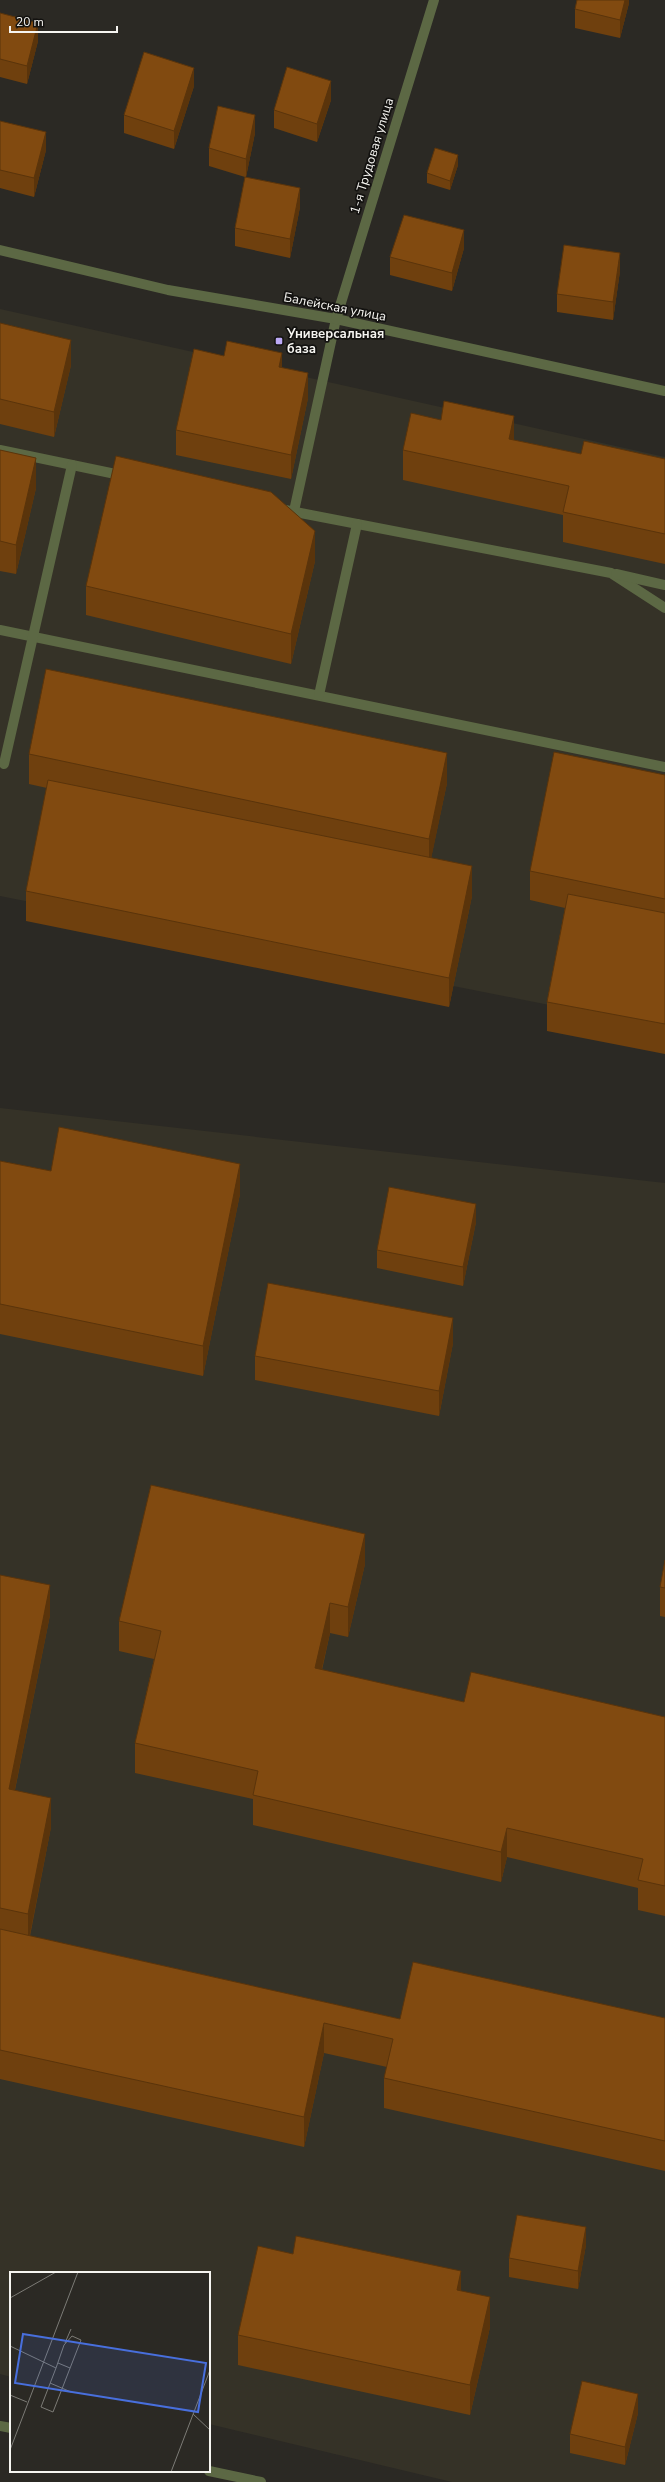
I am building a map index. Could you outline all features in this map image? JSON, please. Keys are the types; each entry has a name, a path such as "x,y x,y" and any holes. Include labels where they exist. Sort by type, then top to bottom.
{"street":[{"name":"1-я Трудовая улица","path":"294,511 336,319 434,0"},
{"name":"Балейская улица","path":"0,250 168,290 336,319 665,391"},
{"path":"0,450 133,478"},
{"path":"4,764 72,465"},
{"path":"271,507 665,585"},
{"path":"318,695 357,524"},
{"path":"610,573 665,608"},
{"path":"0,630 665,767"},
{"path":"0,2426 10,2428"},
{"path":"210,2471 261,2482"}],"shaded area":[{"path":"0,309 665,457 665,1028 0,896"},
{"path":"0,1108 665,1183 665,2482 452,2482 210,2424 210,2272 10,2272 10,2377 0,2374"}],"building":[{"path":"577,0 625,0 620,20 575,9"},
{"path":"0,13 38,23 27,66 0,59"},
{"path":"144,52 194,68 174,131 124,115"},
{"path":"287,67 331,81 317,124 274,110"},
{"path":"218,106 255,115 246,159 209,148"},
{"path":"0,121 46,132 34,178 0,170"},
{"path":"435,148 458,155 450,181 427,173"},
{"path":"245,177 300,188 290,239 235,228"},
{"path":"404,215 464,230 452,273 390,257"},
{"path":"564,245 620,253 613,302 557,294"},
{"path":"0,323 71,340 54,412 0,399"},
{"path":"227,341 282,353 279,367 308,373 291,455 176,430 194,349 224,356"},
{"path":"444,401 514,416 509,439 581,454 584,441 665,459 665,534 563,512 569,486 403,450 411,413 441,420"},
{"path":"0,450 36,458 16,545 0,541"},
{"path":"116,456 271,492 315,531 291,634 86,586"},
{"path":"46,669 447,753 429,839 29,754"},
{"path":"554,752 665,775 665,899 530,871"},
{"path":"48,780 472,866 449,978 26,891"},
{"path":"568,894 665,913 665,1024 547,1002"},
{"path":"59,1127 240,1164 203,1346 0,1304 0,1161 51,1171"},
{"path":"389,1187 476,1204 463,1267 377,1250"},
{"path":"268,1283 453,1318 439,1391 255,1356"},
{"path":"151,1485 365,1534 348,1607 330,1603 315,1668 464,1702 471,1672 665,1717 665,1886 638,1880 643,1859 507,1828 501,1852 253,1795 258,1771 135,1743 161,1631 119,1621"},
{"path":"665,1560 665,1588 660,1587"},
{"path":"0,1575 50,1585 9,1789 51,1798 28,1914 0,1908"},
{"path":"0,1929 400,2019 413,1962 665,2018 665,2141 384,2078 393,2039 324,2023 304,2117 0,2050"},
{"path":"517,2215 586,2227 578,2271 509,2258"},
{"path":"296,2236 461,2271 457,2290 490,2297 470,2385 238,2335 258,2246 293,2254"},
{"path":"582,2381 638,2394 625,2447 570,2434"}],"place":[{"name":"Универсальная база","path":"279,341"}]}
